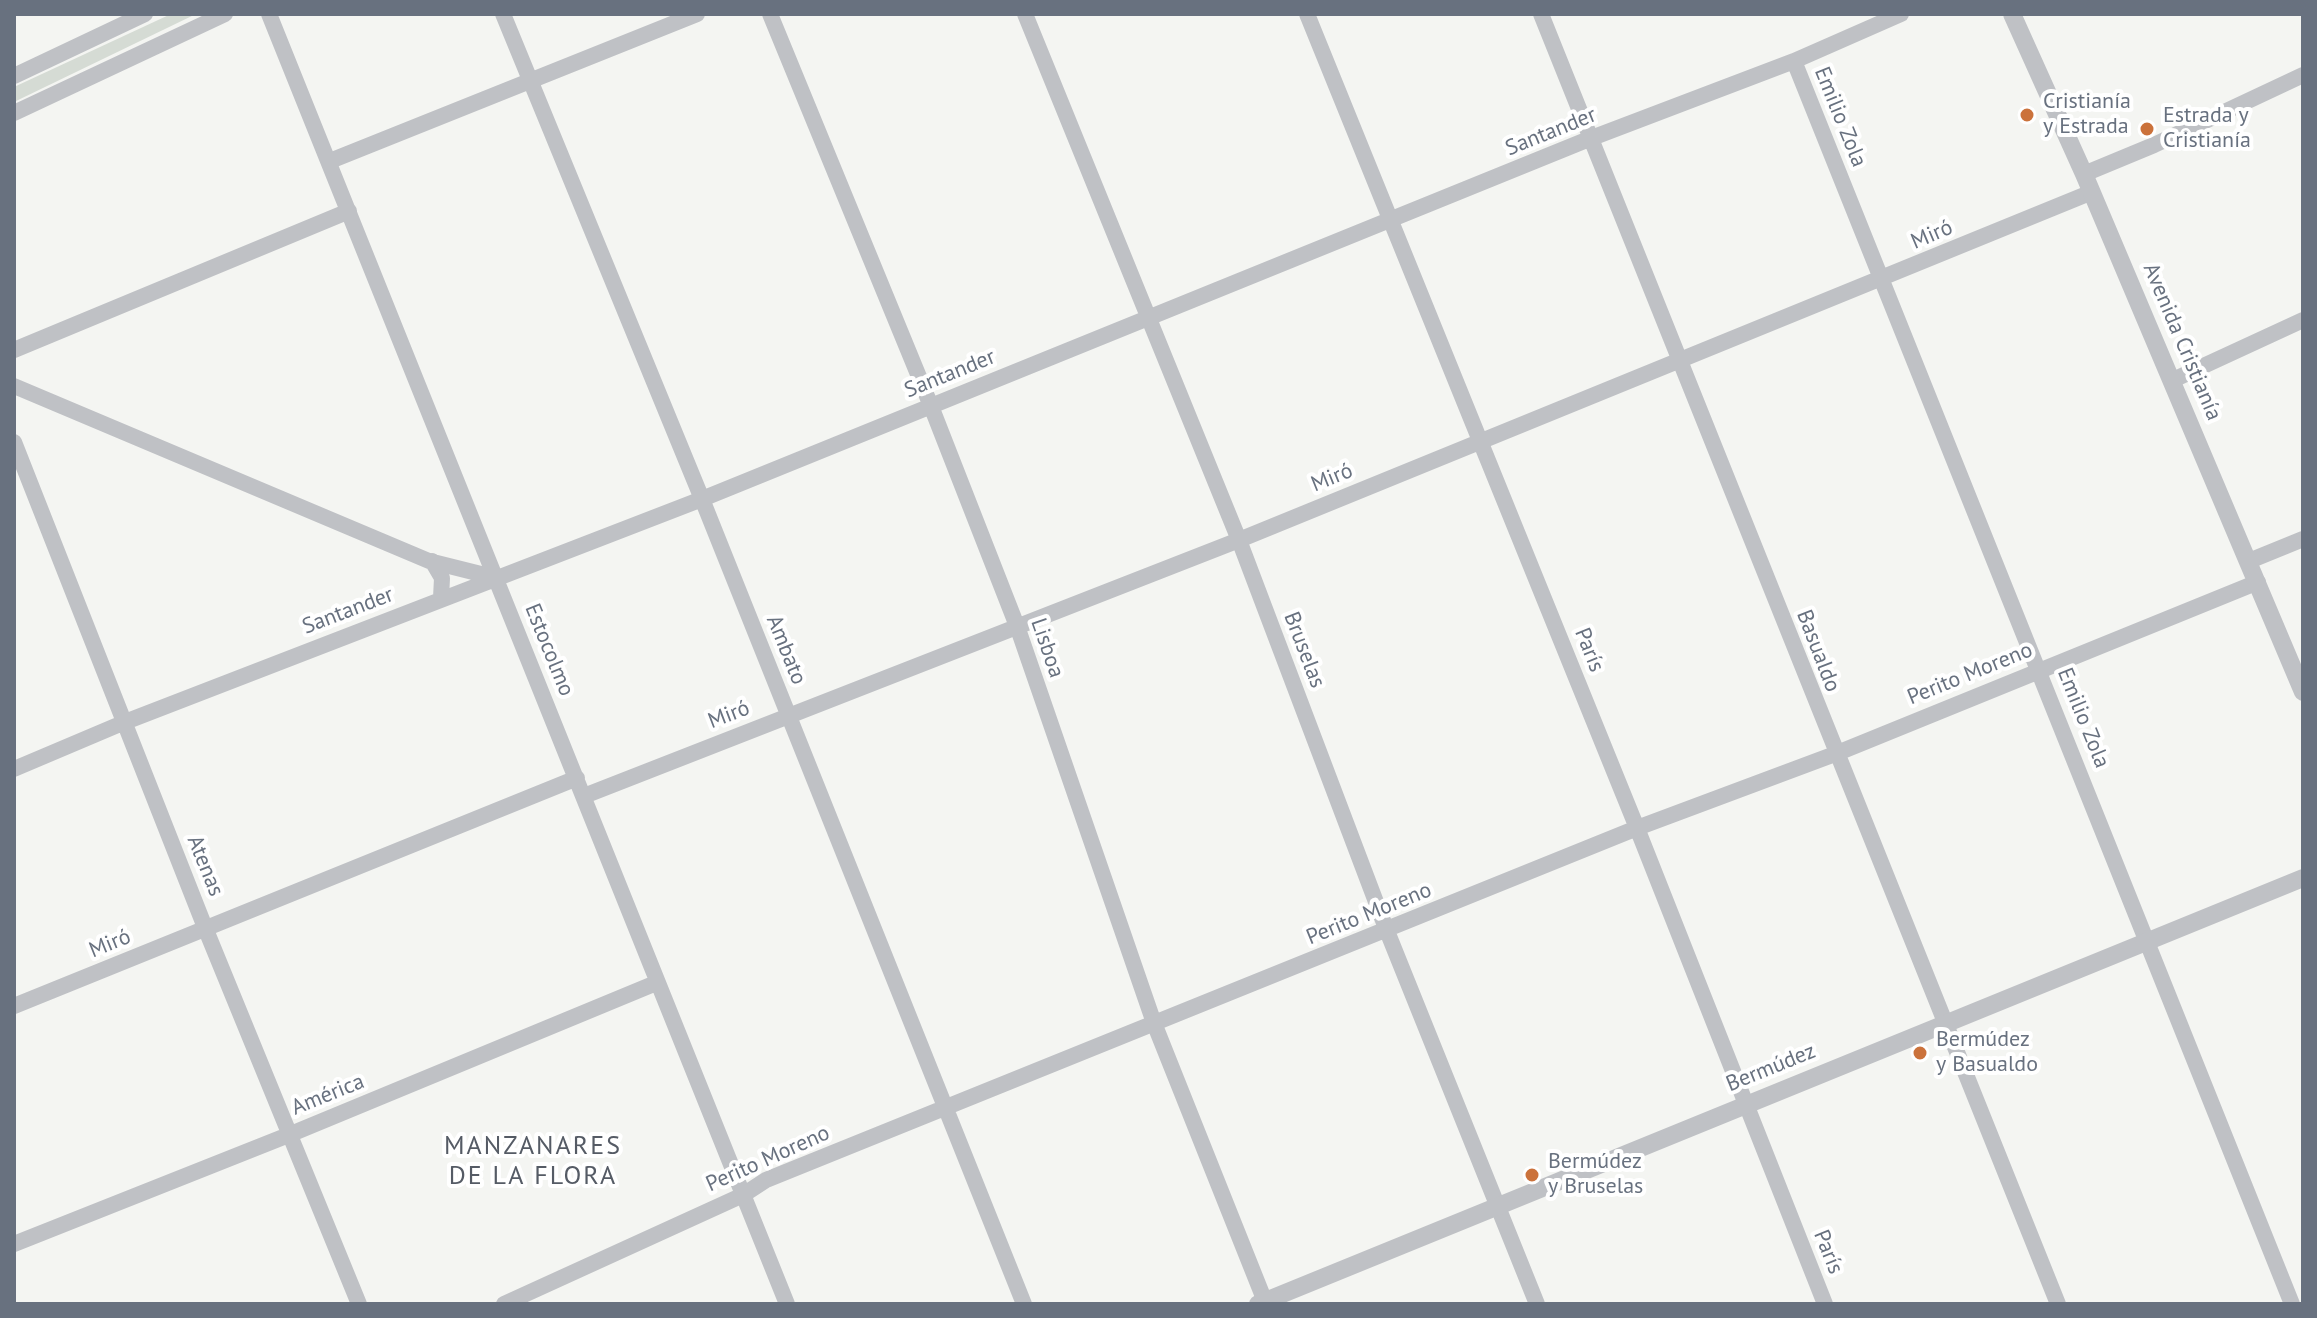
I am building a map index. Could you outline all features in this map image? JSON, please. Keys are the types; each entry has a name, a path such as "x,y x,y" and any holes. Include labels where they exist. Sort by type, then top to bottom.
{"street":[{"path":"14,76 145,14"},
{"path":"14,113 225,14"},
{"name":"Estocolmo","path":"269,14 787,1304"},
{"name":"Ambato","path":"503,14 702,499 1024,1304"},
{"path":"330,161 697,14"},
{"name":"Lisboa","path":"770,14 931,406 1017,626 1154,1023 1263,1303"},
{"name":"Bruselas","path":"1025,14 1239,540 1387,931 1537,1304"},
{"name":"París","path":"1307,14 1637,828 1825,1304"},
{"name":"Basualdo","path":"1541,14 2058,1304"},
{"name":"Santander","path":"14,769 125,722 702,499 1589,139 1794,61 1901,14"},
{"name":"Avenida Cristianía","path":"2012,14 2173,380 2303,692"},
{"name":"Emilio Zola","path":"1794,61 2292,1304"},
{"path":"2084,174 2154,145 2303,75"},
{"name":"Miró","path":"584,796 1239,540 2092,192"},
{"path":"14,350 349,211"},
{"path":"2173,380 2303,320"},
{"path":"14,386 432,561 497,578"},
{"name":"Atenas","path":"14,442 206,930 359,1304"},
{"path":"2249,561 2303,539"},
{"path":"432,561 442,578 441,598"},
{"name":"Perito Moreno","path":"504,1304 743,1195 766,1180 1637,828 1835,754 2258,582"},
{"name":"Miró","path":"14,1006 577,778"},
{"name":"Bermúdez","path":"1263,1303 2303,878"},
{"name":"América","path":"14,1244 291,1134 656,983"}],"shaded area":[{"path":"171,14 196,14 14,102 14,87"}],"place":[{"name":"Cristianía y Estrada","path":"2027,115"},
{"name":"Estrada y Cristianía","path":"2147,129"},
{"name":"Bermúdez y Basualdo","path":"1920,1053"},
{"name":"Bermúdez y Bruselas","path":"1532,1175"}],"district":[{"name":"MANZANARES DE LA FLORA","path":"533,1162"}]}
